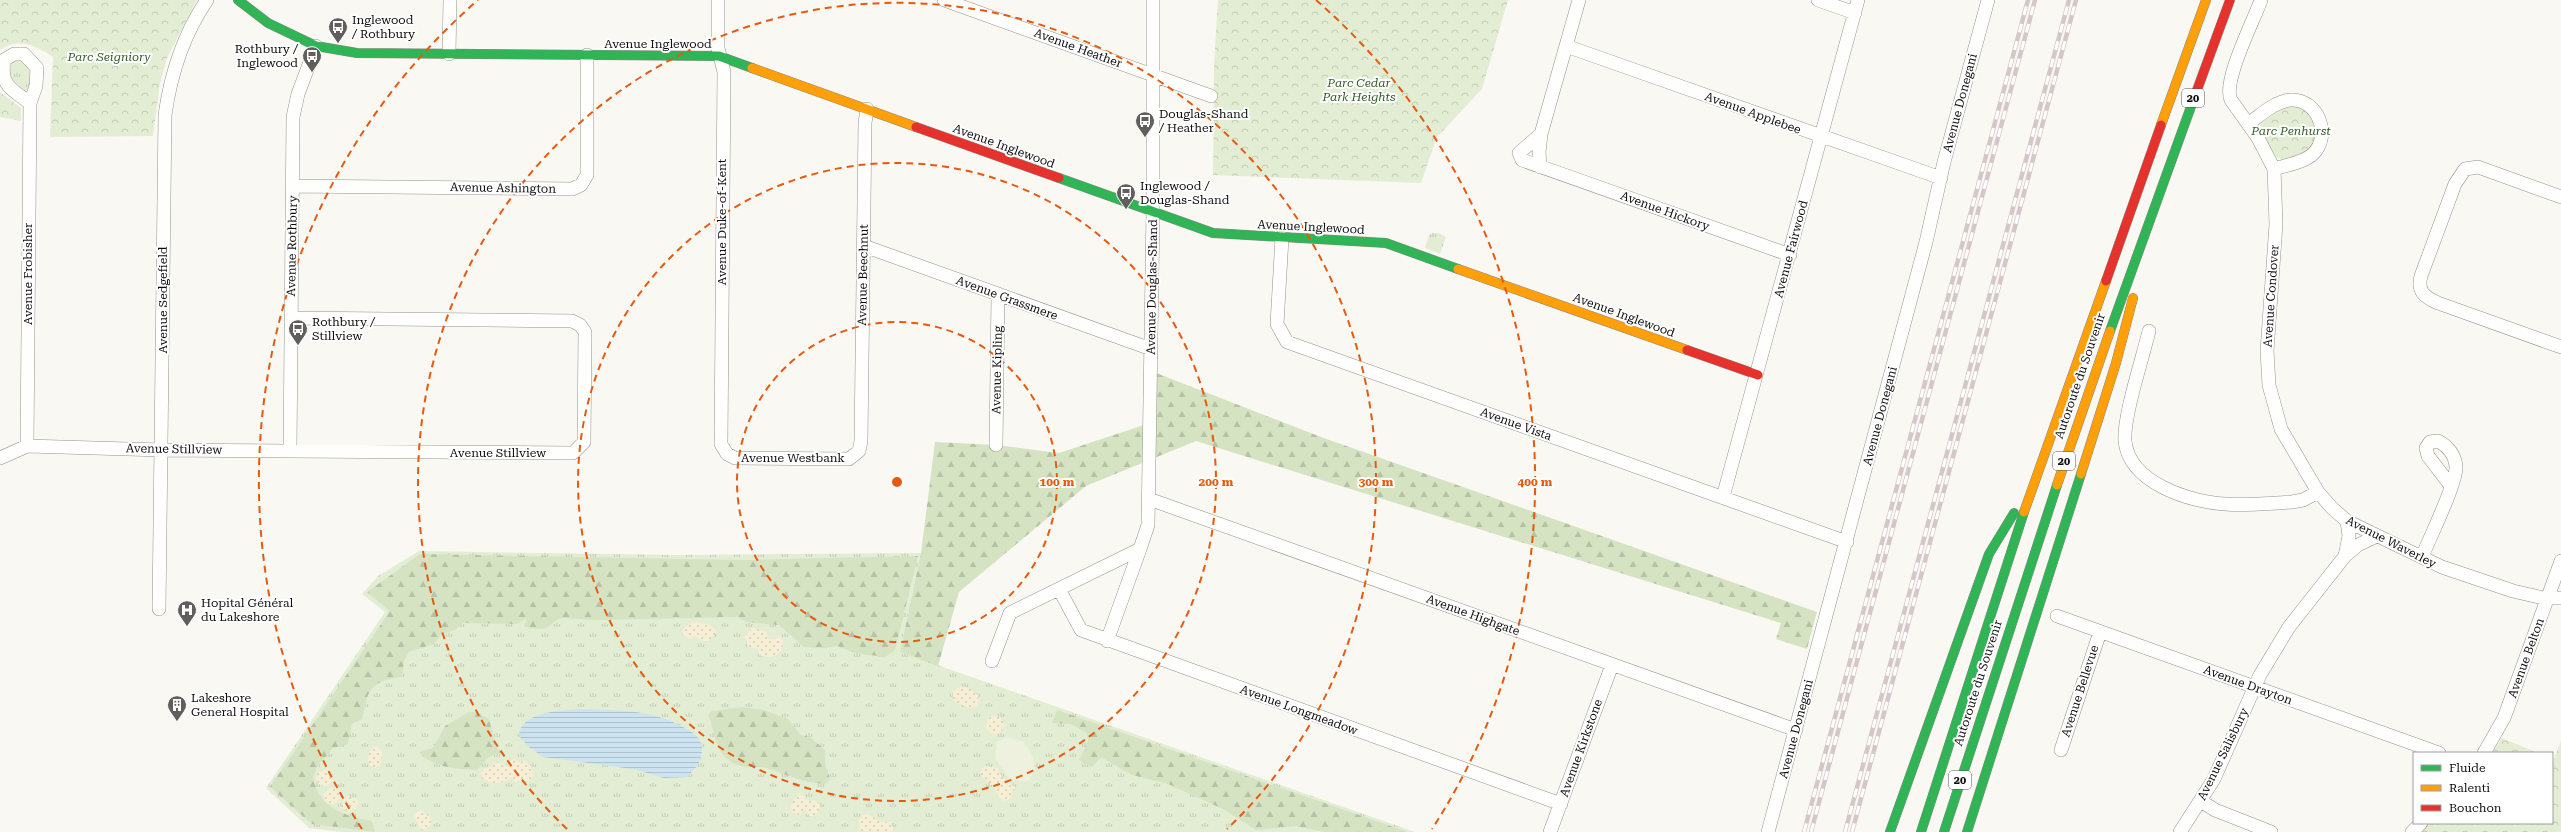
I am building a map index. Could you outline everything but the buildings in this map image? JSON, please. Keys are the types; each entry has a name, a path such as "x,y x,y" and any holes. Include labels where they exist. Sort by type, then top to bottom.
{"main road":[{"name":"Avenue Inglewood","path":"238,0 268,23 316,46 357,53 719,56 1213,233 1386,243 1758,374"},
{"name":"Autoroute du Souvenir","path":"1921,832 2034,481 2206,0"},
{"name":"Autoroute du Souvenir","path":"1944,832 2046,514 2157,196 2230,0"},
{"path":"2183,63 2190,16"},
{"path":"1967,832 2122,344 2157,196"},
{"path":"1890,832 1989,554 2034,481"}],"street":[{"name":"Avenue Sedgefield","path":"159,609 165,115 169,84 178,53 195,18 207,0"},
{"path":"449,54 450,0"},
{"name":"Avenue Duke-of-Kent","path":"718,0 719,56 724,72 721,444"},
{"name":"Avenue Heather","path":"944,0 1211,96"},
{"name":"Avenue Douglas-Shand","path":"1107,641 1148,525 1153,211 1152,0"},
{"path":"1540,167 1538,152 1541,134 1579,0"},
{"path":"1818,0 1854,13"},
{"name":"Avenue Fairwood","path":"1723,497 1758,374 1858,0"},
{"name":"Avenue Donegani","path":"1768,832 1847,542 1988,0"},
{"name":"Avenue Condover","path":"2261,0 2231,79 2229,92 2231,100 2249,124 2265,150 2274,169 2276,224 2267,351 2268,385 2281,428 2318,492"},
{"name":"Avenue Rothbury","path":"290,451 293,117 298,94 316,46"},
{"name":"Avenue Applebee","path":"1566,46 1941,178"},
{"name":"Avenue Ashington","path":"292,186 572,189 581,185 587,175 587,55"},
{"path":"2249,124 2278,104 2292,100 2311,107 2320,119 2322,134 2313,154 2305,159 2274,169"},
{"name":"Avenue Frobisher","path":"27,446 30,103"},
{"name":"Avenue Beechnut","path":"861,441 865,123 867,109"},
{"name":"Avenue Hickory","path":"1541,134 1518,153 1522,160 1790,255"},
{"path":"2561,197 2478,167 2465,169 2459,174 2455,184 2421,276 2419,287 2425,297 2438,303 2561,347"},
{"name":"Avenue Vista","path":"1282,238 1277,324 1287,342 1847,542"},
{"name":"Avenue Grassmere","path":"864,246 1150,349"},
{"name":"Avenue Kipling","path":"996,445 998,295"},
{"name":"Avenue Stillview","path":"0,458 27,446 162,450 573,453 584,442 585,332 580,325 572,321 291,318"},
{"path":"2150,332 2125,429 2128,454 2139,470 2158,483 2192,498 2225,504 2292,502 2303,500 2318,492"},
{"name":"Avenue Westbank","path":"721,444 727,454 735,458 849,458 859,451 861,441"},
{"path":"2422,557 2451,486"},
{"name":"Avenue Waverley","path":"2318,492 2332,508 2348,521 2422,557 2483,583 2547,598 2561,598"},
{"name":"Avenue Highgate","path":"1149,499 1796,730"},
{"name":"Avenue Salisbury","path":"2345,556 2349,536 2348,521"},
{"name":"Avenue Salisbury","path":"2180,832 2201,801 2222,762 2270,656 2289,627 2345,556 2358,546 2377,536"},
{"path":"992,661 1010,613 1140,549"},
{"name":"Avenue Belton","path":"2485,752 2504,718 2561,561"},
{"name":"Avenue Longmeadow","path":"1059,589 1081,630 1107,641 1561,804"},
{"name":"Avenue Drayton","path":"2057,616 2435,752"},
{"name":"Avenue Bellevue","path":"2061,750 2100,632"},
{"name":"Avenue Kirkstone","path":"1550,832 1612,665"},
{"path":"2201,801 2215,810 2271,832"},
{"path":"2412,832 2420,824"}],"green space":[{"name":"Parc Seigniory","path":"0,0 197,0 167,58 160,83 153,136 50,137 53,57 40,49 27,44 14,44 0,50"},
{"name":"Parc Cedar Park Heights","path":"1218,0 1508,0 1482,89 1437,137 1421,183 1213,175 1214,64"},
{"path":"22,58 30,66 29,87 25,91 8,76 8,69 12,60"},
{"path":"0,92 21,108 21,121 0,117"},
{"name":"Parc Penhurst","path":"2291,105 2305,109 2315,118 2315,136 2311,147 2307,151 2284,160 2276,156 2268,146 2261,124 2279,109"},
{"path":"1432,233 1439,233 1446,237 1440,254 1425,248 1429,235"},
{"path":"1151,371 1321,437 1817,612 1807,649 1776,639 1781,623 1196,441 1086,486 959,592 938,666 900,652 921,553 935,442 996,445 1059,453 1150,423"},
{"path":"419,551 676,555 921,553 900,652 1415,832 340,832 309,828 266,788 385,612 362,594 378,576"},
{"path":"420,554 744,560 918,556 895,650 885,657 855,653 837,646 825,648 804,647 779,625 747,622 737,617 597,620 561,618 548,627 542,629 524,626 527,618 517,624 462,623 455,630 442,634 434,644 409,652 404,661 402,676 383,681 372,689 367,698 362,719 352,724 348,744 333,748 318,765 313,777 316,788 327,803 334,809 343,813 372,821 375,832 312,824 270,787 390,611 367,592"},
{"path":"742,707 764,710 788,719 800,734 811,738 825,750 825,763 830,779 825,784 809,782 766,768 739,765 733,763 725,757 718,747 708,715 712,711"},
{"path":"1057,710 1408,832 1324,832 1296,826 1256,830 1223,809 1168,784 1132,775 1101,757 1092,767 1079,760 1088,741 1087,733 1070,724 1052,723"},
{"path":"469,712 476,712 489,719 496,746 502,752 489,757 477,770 446,767 431,761 419,752 433,748 445,726"},
{"path":"1007,737 1023,742 1033,757 1035,768 1031,778 1026,782 1009,778 995,758 997,742"},
{"path":"2502,738 2536,752 2493,752"},
{"path":"2561,741 2561,832 2420,832 2427,824 2553,824 2554,759"}],"sand":[{"path":"697,622 709,625 716,630 715,635 705,642 695,636 690,639 682,634 685,626"},
{"path":"752,628 767,631 768,639 781,638 783,641 783,646 779,653 770,657 765,657 761,656 757,648 748,647 745,636"},
{"path":"961,686 970,689 978,695 978,703 976,707 966,707 953,700 953,692"},
{"path":"995,716 1001,719 1004,725 1001,731 995,734 989,731 986,725 989,719"},
{"path":"376,746 382,752 382,757 380,765 375,768 370,766 368,758 370,752"},
{"path":"514,759 519,762 525,761 531,766 534,775 529,781 515,782 511,777 504,782 492,783 481,777 481,772 485,768 491,767 498,762 508,766 510,761"},
{"path":"986,766 997,768 1004,780 1015,787 1011,798 1005,801 999,798 994,787 981,776 982,768"},
{"path":"321,770 327,770 332,775 330,784 327,786 321,786 316,781 316,775"},
{"path":"332,788 338,790 340,796 338,802 332,804 326,802 324,796 326,790"},
{"path":"799,793 809,801 817,801 820,807 817,814 810,817 806,809 799,815 792,812 791,806"},
{"path":"347,796 357,799 358,805 355,809 346,811 340,807"},
{"path":"418,810 423,811 430,818 431,824 425,830 421,830 414,817"},
{"path":"869,814 881,822 890,822 894,830 892,832 860,831 859,820 863,815"}],"water":[{"path":"579,709 632,712 671,721 696,735 702,745 700,761 693,771 686,777 664,778 633,769 543,757 529,747 519,736 521,728 526,722 534,717 552,712"}],"railway":[{"path":"1804,832 2028,0"},
{"path":"1811,832 2035,0"},
{"path":"1845,832 2069,0"},
{"path":"1852,832 2076,0"}],"traffic: fast":[{"path":"238,0 268,23 316,46 357,53 719,56 752,68"},
{"path":"2110,331 2193,101"},
{"path":"1059,178 1213,233 1386,243 1458,269"},
{"path":"1967,832 2081,474"},
{"path":"1944,832 2057,485"},
{"path":"1921,832 2024,512"},
{"path":"1890,832 1989,554 2014,513"}],"traffic: slow":[{"path":"2161,125 2206,0"},
{"path":"752,68 916,127"},
{"path":"1458,269 1687,350"},
{"path":"2024,512 2106,281"},
{"path":"2081,474 2116,363 2133,298"},
{"path":"2057,485 2110,331"}],"traffic: jam":[{"path":"2193,101 2230,0"},
{"path":"2106,281 2161,125"},
{"path":"916,127 1059,178"},
{"path":"1687,350 1758,375"}],"place":[{"name":"Inglewood / Rothbury","path":"338,44"},
{"name":"Rothbury / Inglewood","path":"312,73"},
{"name":"Douglas-Shand / Heather","path":"1145,138"},
{"name":"Inglewood / Douglas-Shand","path":"1126,210"},
{"name":"Rothbury / Stillview","path":"298,346"},
{"name":"Hopital Général du Lakeshore","path":"187,627"},
{"name":"Lakeshore General Hospital","path":"177,722"}]}
